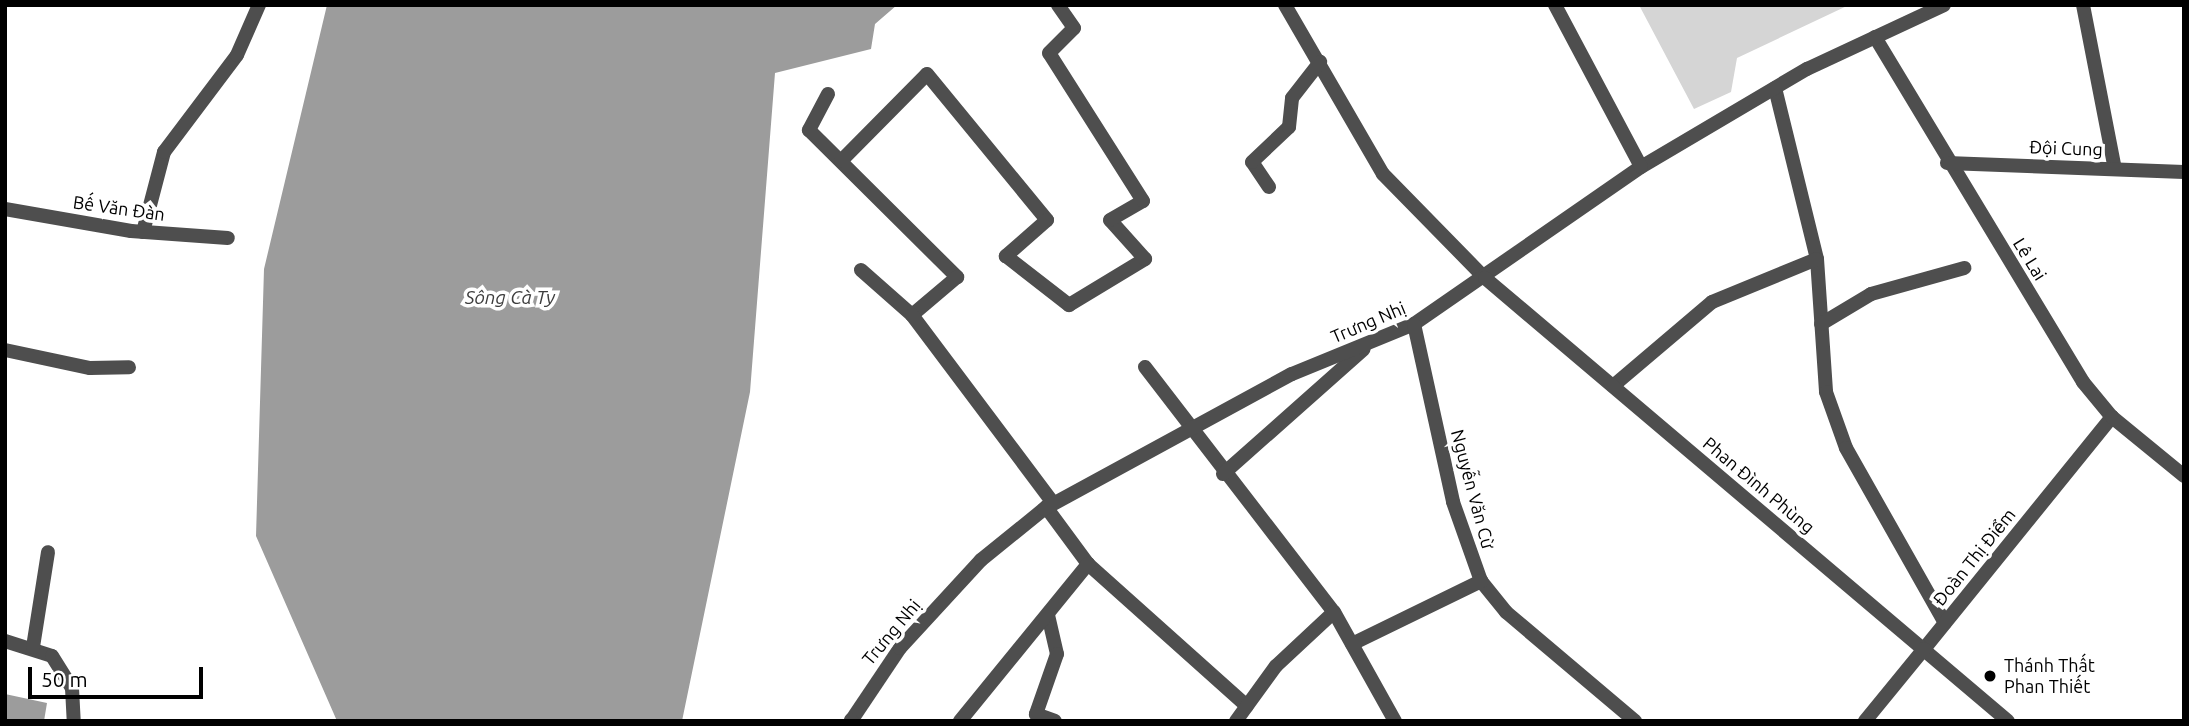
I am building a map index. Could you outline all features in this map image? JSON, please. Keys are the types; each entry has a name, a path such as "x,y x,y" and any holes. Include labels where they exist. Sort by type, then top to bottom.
{"street":[{"path":"143,232 164,152 237,55 259,5"},
{"path":"841,161 927,74 1047,220 1006,256 1069,304 1145,259 1110,220 1143,201 1049,53 1074,28 1058,5"},
{"name":"Phan Đình Phùng","path":"1285,5 1321,62 1383,174 1485,278 2008,721"},
{"path":"1555,5 1641,167"},
{"name":"Trưng Nhị","path":"851,721 900,648 981,560 1050,505 1292,374 1414,324 1485,278 1641,167 1807,69 1944,5"},
{"path":"2083,5 2115,169"},
{"name":"Lê Lai","path":"1875,37 1947,163 2083,382 2112,417 2184,476"},
{"path":"1269,187 1252,162 1289,127 1292,98 1321,62"},
{"path":"1775,88 1817,259 1826,392 1846,448 1945,623"},
{"path":"828,94 810,130 957,277 912,316"},
{"name":"Đội Cung","path":"1947,163 2184,172"},
{"name":"Bế Văn Đàn","path":"5,209 143,232 228,238"},
{"path":"1613,386 1712,302 1817,259"},
{"path":"1821,324 1871,295 1964,268"},
{"path":"860,270 912,316 1050,505 1088,564 1247,706"},
{"name":"Nguyễn Văn Cừ","path":"1414,324 1453,502 1480,581 1506,612 1635,721"},
{"path":"1223,474 1373,341"},
{"path":"5,350 90,368 129,368"},
{"path":"1145,367 1223,474 1334,612 1395,721"},
{"name":"Đoàn Thị Điểm","path":"1865,721 2112,417"},
{"path":"33,647 48,552"},
{"path":"960,721 1088,564"},
{"path":"1352,645 1480,581"},
{"path":"1236,721 1276,666 1334,612"},
{"path":"1048,615 1057,654 1034,717 1055,721"},
{"path":"5,641 33,647 52,656 72,688 74,721"}],"shaded area":[{"path":"1639,5 1849,5 1737,58 1731,92 1694,109"}],"water":[{"name":"Sông Cà Ty","path":"327,5 897,5 875,24 871,49 775,73 750,392 682,721 337,721 256,536 264,269"},
{"path":"5,694 47,703 44,721 5,721"}],"place":[{"name":"Thánh Thất Phan Thiết","path":"1990,676"}]}
